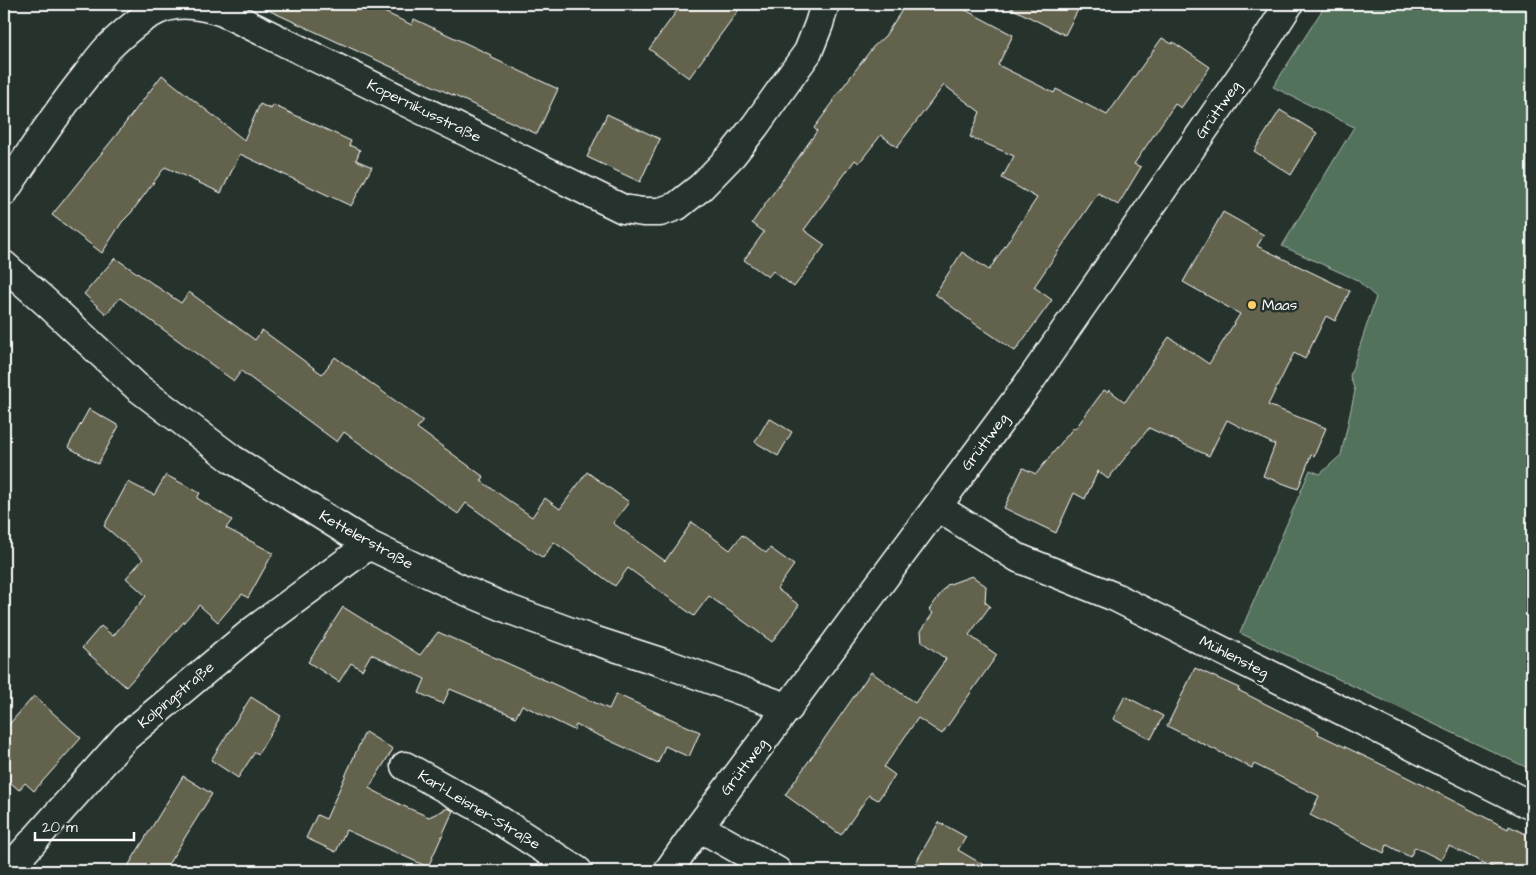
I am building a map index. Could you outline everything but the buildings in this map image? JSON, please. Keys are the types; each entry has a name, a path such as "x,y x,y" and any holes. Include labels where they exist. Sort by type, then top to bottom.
{"street":[{"name":"Kopernikusstraße","path":"4,192 74,90 110,46 140,21 156,11 174,5 194,5 223,12 623,209 660,212 677,206 701,188 732,155 808,52 825,4"},
{"name":"Grüttweg","path":"668,871 1028,384 1289,4"},
{"name":"Kettelerstraße","path":"4,265 137,387 232,458 370,545 460,589 512,610 789,708"},
{"name":"Mühlensteg","path":"937,506 1018,558 1115,597 1532,806"},
{"name":"Kolpingstraße","path":"7,871 126,737 254,630 370,545"},
{"name":"Karl-Leisner-Straße","path":"405,766 482,809 578,871"},
{"path":"699,827 777,871"}],"green space":[{"path":"1326,4 1532,4 1532,770 1240,633 1310,470 1320,474 1341,455 1355,391 1350,376 1376,297 1357,280 1282,246 1354,127 1273,87"}],"place":[{"name":"Maas","path":"1252,305"}]}
